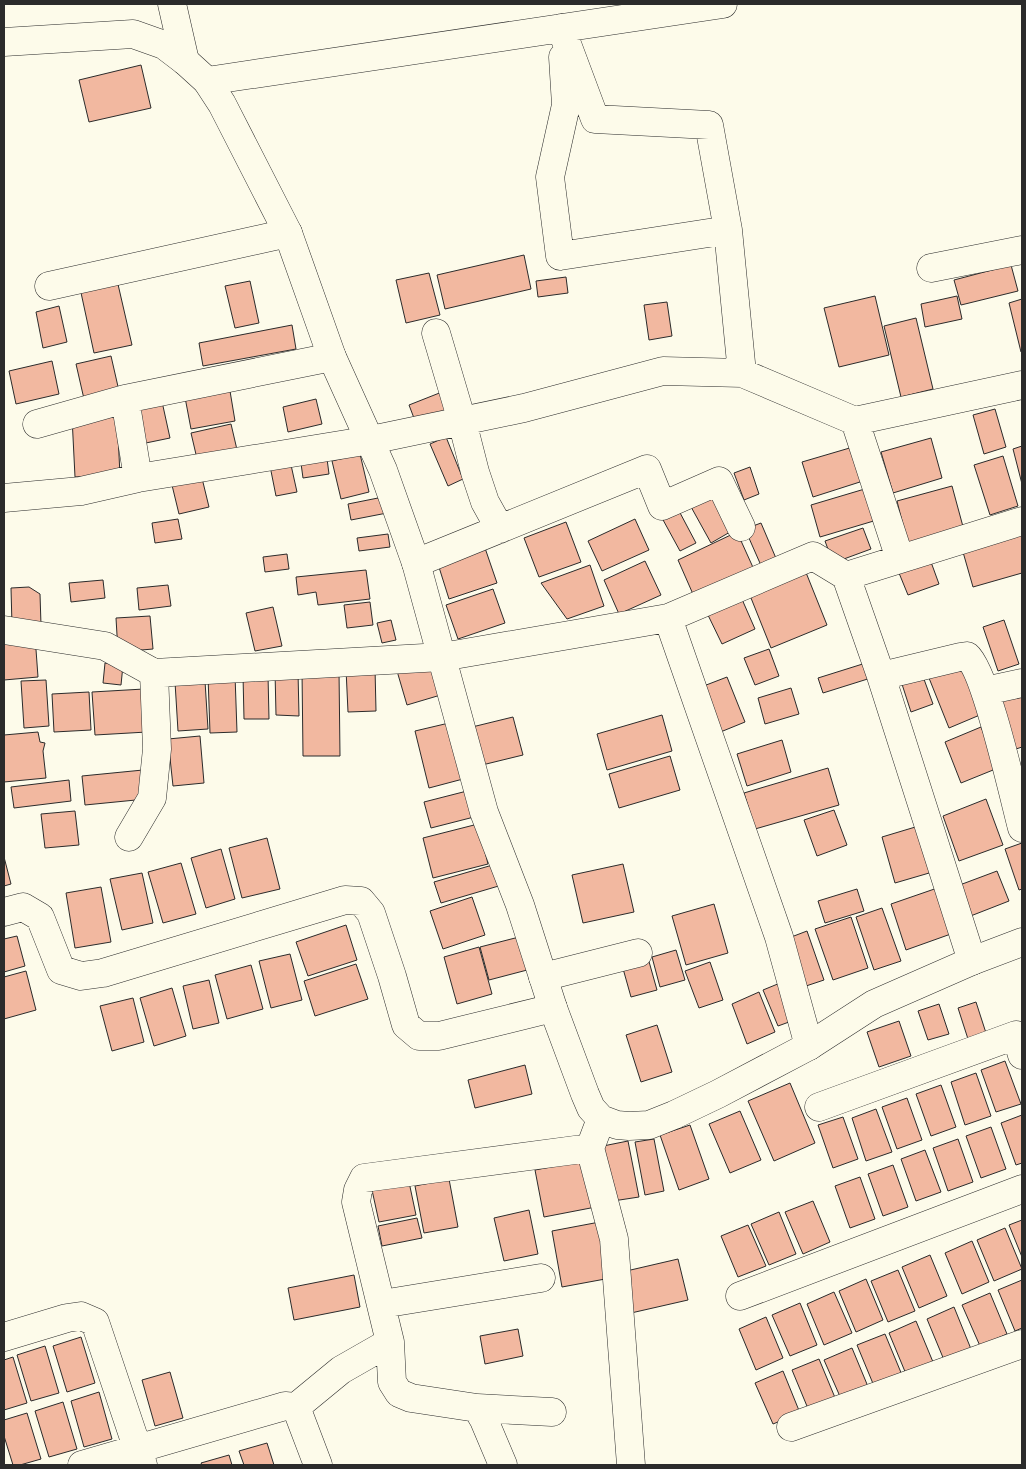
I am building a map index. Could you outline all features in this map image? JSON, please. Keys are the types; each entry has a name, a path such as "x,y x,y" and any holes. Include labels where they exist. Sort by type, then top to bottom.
{"street":[{"path":"172,4 185,60"},
{"path":"206,81 723,4"},
{"path":"561,28 595,119 709,125 728,230 742,373"},
{"path":"561,28 566,105 550,177 560,256 728,230"},
{"path":"4,42 133,34 164,45 185,60 206,81 222,104 288,233 332,357 371,440 416,563 484,812 520,905 553,1008 585,1094 591,1108 601,1119 623,1126 648,1125 718,1094 809,1046 874,1004 972,961 1022,942"},
{"path":"49,286 288,233"},
{"path":"931,268 1022,250"},
{"path":"436,333 475,472 485,502 500,529"},
{"path":"37,424 125,399 332,357"},
{"path":"4,498 81,491 138,478 371,440 524,408 663,372 742,373 855,421 1022,385"},
{"path":"125,399 138,478"},
{"path":"855,421 900,559"},
{"path":"416,563 647,469 662,506 719,481 741,527"},
{"path":"846,576 1022,521"},
{"path":"4,630 105,646 154,673 442,657 668,618 813,556 846,576 881,676 972,961"},
{"path":"668,618 779,937 809,1046"},
{"path":"881,676 967,656 972,660 985,691 1022,828"},
{"path":"129,837 152,798 157,748 154,673"},
{"path":"985,691 1022,682"},
{"path":"4,912 24,907 40,917 61,970 81,976 103,973 345,900 361,901 371,913 406,1024 419,1036 439,1036 553,1008"},
{"path":"543,977 638,953"},
{"path":"819,1107 1020,1042"},
{"path":"601,1119 590,1148 614,1239 632,1465"},
{"path":"552,1412 477,1408 411,1398 399,1393 392,1382 390,1342 356,1202 358,1190 364,1178 590,1148"},
{"path":"740,1296 1022,1189"},
{"path":"382,1304 541,1278"},
{"path":"4,1337 67,1318 81,1316 95,1322 140,1457"},
{"path":"82,1465 140,1457 284,1406 296,1407 341,1370 390,1342"},
{"path":"791,1427 1022,1344"},
{"path":"296,1407 318,1465"},
{"path":"477,1408 503,1465"}],"building":[{"path":"141,65 151,108 89,122 79,80"},
{"path":"524,255 531,289 445,309 437,275"},
{"path":"1011,265 1018,291 961,305 954,280"},
{"path":"429,273 440,315 406,323 396,280"},
{"path":"566,277 568,293 538,297 536,281"},
{"path":"117,280 132,345 94,353 80,288"},
{"path":"250,281 259,323 235,328 225,286"},
{"path":"875,296 889,355 839,367 824,308"},
{"path":"957,296 962,319 925,327 921,304"},
{"path":"1022,299 1022,352 1021,352 1009,303"},
{"path":"667,302 672,336 649,340 644,305"},
{"path":"59,306 67,342 43,348 36,312"},
{"path":"916,318 933,389 901,397 884,326"},
{"path":"292,325 296,349 203,366 199,343"},
{"path":"111,356 119,391 84,399 76,364"},
{"path":"52,361 59,394 16,404 9,371"},
{"path":"229,385 235,421 191,429 184,392"},
{"path":"447,390 456,412 417,426 409,405"},
{"path":"161,397 170,438 141,444 132,403"},
{"path":"316,399 322,424 288,432 283,407"},
{"path":"995,409 1006,447 984,454 973,415"},
{"path":"117,415 120,475 75,477 72,417"},
{"path":"231,424 238,454 198,463 191,433"},
{"path":"446,437 463,479 448,486 430,444"},
{"path":"931,438 942,478 893,493 881,452"},
{"path":"1022,446 1022,484 1013,449"},
{"path":"853,447 863,481 813,497 802,462"},
{"path":"326,451 329,474 303,478 300,456"},
{"path":"360,454 369,492 341,499 332,461"},
{"path":"289,456 297,492 276,496 269,461"},
{"path":"1003,456 1018,506 990,515 974,465"},
{"path":"750,467 759,494 744,500 734,473"},
{"path":"201,474 209,507 179,514 171,481"},
{"path":"952,486 965,534 909,549 897,501"},
{"path":"868,488 877,520 820,537 811,505"},
{"path":"716,491 737,528 711,543 690,505"},
{"path":"378,498 387,513 351,520 348,504"},
{"path":"678,509 696,543 680,551 662,518"},
{"path":"178,519 182,539 155,543 152,523"},
{"path":"635,519 649,550 602,571 588,541"},
{"path":"566,522 581,562 539,577 524,538"},
{"path":"761,523 778,563 763,570 745,529"},
{"path":"863,528 871,549 833,563 825,541"},
{"path":"737,532 756,574 696,601 678,560"},
{"path":"388,534 390,547 359,551 357,538"},
{"path":"1022,535 1022,573 973,587 963,552"},
{"path":"485,548 497,583 449,599 438,564"},
{"path":"287,554 289,569 265,572 263,557"},
{"path":"645,561 661,595 619,614 604,580"},
{"path":"931,562 939,584 908,595 899,573"},
{"path":"590,565 604,606 567,619 541,583"},
{"path":"366,570 370,599 318,605 316,592 298,595 296,577"},
{"path":"805,570 827,625 771,648 749,593"},
{"path":"103,580 105,598 71,602 69,583"},
{"path":"168,585 171,606 139,610 137,588"},
{"path":"29,587 40,594 41,625 12,626 11,588"},
{"path":"493,589 505,623 458,639 446,605"},
{"path":"741,597 755,629 722,644 707,613"},
{"path":"370,602 373,625 347,628 344,605"},
{"path":"273,607 282,646 255,651 246,613"},
{"path":"150,616 153,649 118,652 116,618"},
{"path":"391,620 396,640 382,643 377,623"},
{"path":"1004,620 1019,664 998,671 983,627"},
{"path":"35,636 38,677 4,680 4,638"},
{"path":"769,649 779,676 755,685 744,658"},
{"path":"434,660 444,694 407,705 397,671"},
{"path":"869,662 874,677 823,693 818,678"},
{"path":"105,663 123,665 121,685 103,683"},
{"path":"967,663 987,712 949,728 929,678"},
{"path":"375,668 376,711 348,712 346,669"},
{"path":"275,671 298,672 299,716 276,715"},
{"path":"302,671 339,671 340,756 303,756"},
{"path":"921,671 933,704 911,712 900,678"},
{"path":"235,675 237,732 210,733 208,676"},
{"path":"243,675 268,675 269,719 244,719"},
{"path":"727,677 745,722 718,733 701,687"},
{"path":"46,680 49,726 24,728 21,681"},
{"path":"205,681 208,729 178,731 175,682"},
{"path":"791,688 799,714 765,724 758,698"},
{"path":"1022,688 1022,747 1013,750 996,696"},
{"path":"144,689 147,732 95,735 92,692"},
{"path":"89,692 91,730 54,732 52,694"},
{"path":"662,715 672,751 607,770 597,734"},
{"path":"513,717 523,755 478,766 468,728"},
{"path":"449,723 463,779 429,788 415,731"},
{"path":"981,727 998,768 961,783 945,742"},
{"path":"38,732 40,742 45,743 43,751 46,778 4,782 4,735"},
{"path":"200,736 204,783 173,786 168,739"},
{"path":"782,740 791,772 747,786 737,754"},
{"path":"670,756 680,790 619,808 609,774"},
{"path":"828,768 839,805 755,829 744,793"},
{"path":"143,770 146,799 85,805 82,776"},
{"path":"69,780 71,801 14,808 11,787"},
{"path":"467,791 474,817 431,828 424,802"},
{"path":"986,799 1003,845 959,861 943,816"},
{"path":"834,810 847,845 817,856 804,820"},
{"path":"75,811 79,845 45,848 41,814"},
{"path":"478,824 488,864 433,878 423,838"},
{"path":"922,825 936,871 895,883 882,837"},
{"path":"267,838 280,889 242,898 229,848"},
{"path":"1022,843 1022,889 1019,890 1005,849"},
{"path":"221,849 235,899 206,908 191,858"},
{"path":"4,857 11,884 4,886"},
{"path":"181,863 196,914 163,923 148,872"},
{"path":"496,864 502,885 441,903 434,882"},
{"path":"623,864 634,912 583,923 572,875"},
{"path":"997,871 1009,901 968,917 957,886"},
{"path":"142,873 153,923 122,930 110,879"},
{"path":"946,885 962,930 906,950 891,904"},
{"path":"101,887 111,942 75,948 66,893"},
{"path":"857,889 864,911 825,923 818,901"},
{"path":"472,897 485,935 443,949 430,911"},
{"path":"714,904 728,953 686,965 672,916"},
{"path":"882,908 901,961 874,970 856,917"},
{"path":"851,917 868,968 833,980 815,929"},
{"path":"346,925 357,960 308,976 296,942"},
{"path":"807,931 824,980 803,987 786,939"},
{"path":"17,936 25,966 4,972 4,939"},
{"path":"523,936 531,969 489,980 480,947"},
{"path":"479,947 492,994 457,1004 444,957"},
{"path":"676,950 685,980 660,987 652,957"},
{"path":"290,954 302,1000 271,1008 259,961"},
{"path":"648,958 657,990 631,997 622,965"},
{"path":"710,962 723,1000 699,1008 685,971"},
{"path":"356,964 368,999 315,1016 304,981"},
{"path":"251,965 263,1009 227,1019 215,975"},
{"path":"26,971 36,1010 4,1019 4,977"},
{"path":"209,980 219,1023 193,1029 183,986"},
{"path":"785,981 800,1018 778,1026 763,990"},
{"path":"172,988 186,1036 154,1046 140,998"},
{"path":"759,992 775,1032 747,1044 732,1004"},
{"path":"133,998 144,1042 112,1051 100,1006"},
{"path":"976,1002 986,1033 968,1039 958,1008"},
{"path":"939,1004 949,1034 928,1040 918,1011"},
{"path":"899,1021 911,1056 879,1067 867,1032"},
{"path":"657,1025 672,1072 641,1082 626,1035"},
{"path":"1005,1061 1021,1104 996,1112 981,1070"},
{"path":"525,1065 532,1094 475,1108 468,1080"},
{"path":"976,1073 991,1116 965,1125 951,1082"},
{"path":"790,1083 815,1143 774,1161 748,1101"},
{"path":"941,1085 956,1127 931,1136 916,1094"},
{"path":"907,1098 922,1140 897,1149 882,1107"},
{"path":"876,1109 892,1152 866,1161 852,1118"},
{"path":"740,1111 761,1160 730,1173 709,1124"},
{"path":"1022,1115 1022,1163 1016,1165 1001,1123"},
{"path":"843,1117 858,1159 833,1168 818,1125"},
{"path":"690,1125 709,1179 679,1190 660,1135"},
{"path":"991,1127 1006,1169 981,1178 966,1136"},
{"path":"654,1139 664,1191 645,1195 635,1142"},
{"path":"958,1139 973,1182 948,1191 933,1148"},
{"path":"628,1141 639,1197 613,1201 603,1146"},
{"path":"925,1150 941,1192 916,1201 901,1159"},
{"path":"592,1159 601,1206 544,1217 535,1170"},
{"path":"893,1165 908,1207 883,1216 868,1174"},
{"path":"860,1177 875,1219 850,1228 835,1186"},
{"path":"449,1179 458,1227 424,1233 415,1186"},
{"path":"409,1182 416,1215 379,1222 372,1190"},
{"path":"813,1201 830,1242 803,1254 785,1212"},
{"path":"529,1210 538,1254 504,1261 494,1218"},
{"path":"779,1212 796,1254 769,1265 751,1224"},
{"path":"417,1218 422,1238 382,1246 378,1226"},
{"path":"1022,1220 1022,1257 1009,1225"},
{"path":"605,1221 616,1277 562,1287 552,1231"},
{"path":"748,1225 766,1266 738,1277 721,1236"},
{"path":"1005,1228 1022,1269 994,1281 977,1240"},
{"path":"972,1241 989,1282 962,1294 945,1253"},
{"path":"930,1255 947,1296 919,1308 902,1267"},
{"path":"678,1259 688,1300 631,1313 622,1272"},
{"path":"898,1270 915,1311 888,1322 871,1281"},
{"path":"354,1275 360,1307 294,1320 288,1288"},
{"path":"866,1279 883,1320 856,1332 839,1291"},
{"path":"1022,1280 1022,1328 1015,1331 998,1290"},
{"path":"834,1292 852,1333 824,1345 807,1304"},
{"path":"990,1293 1007,1334 980,1346 962,1305"},
{"path":"800,1303 817,1345 790,1356 772,1315"},
{"path":"954,1307 971,1349 944,1360 927,1319"},
{"path":"766,1317 783,1358 756,1370 739,1329"},
{"path":"916,1321 933,1362 906,1374 889,1333"},
{"path":"518,1329 523,1356 485,1364 480,1336"},
{"path":"885,1334 902,1375 874,1386 857,1345"},
{"path":"81,1337 95,1383 67,1392 53,1346"},
{"path":"45,1346 59,1393 31,1401 17,1355"},
{"path":"852,1348 869,1389 842,1401 824,1360"},
{"path":"13,1357 27,1403 4,1410 4,1360"},
{"path":"819,1359 836,1400 809,1411 792,1370"},
{"path":"783,1371 800,1413 773,1424 755,1383"},
{"path":"170,1372 183,1418 155,1426 142,1380"},
{"path":"99,1392 112,1439 84,1447 71,1401"},
{"path":"63,1402 77,1449 49,1457 35,1411"},
{"path":"27,1413 41,1459 13,1465 4,1436 4,1420"},
{"path":"267,1443 274,1465 244,1465 239,1451"},
{"path":"229,1455 232,1465 202,1465 201,1463"}]}
